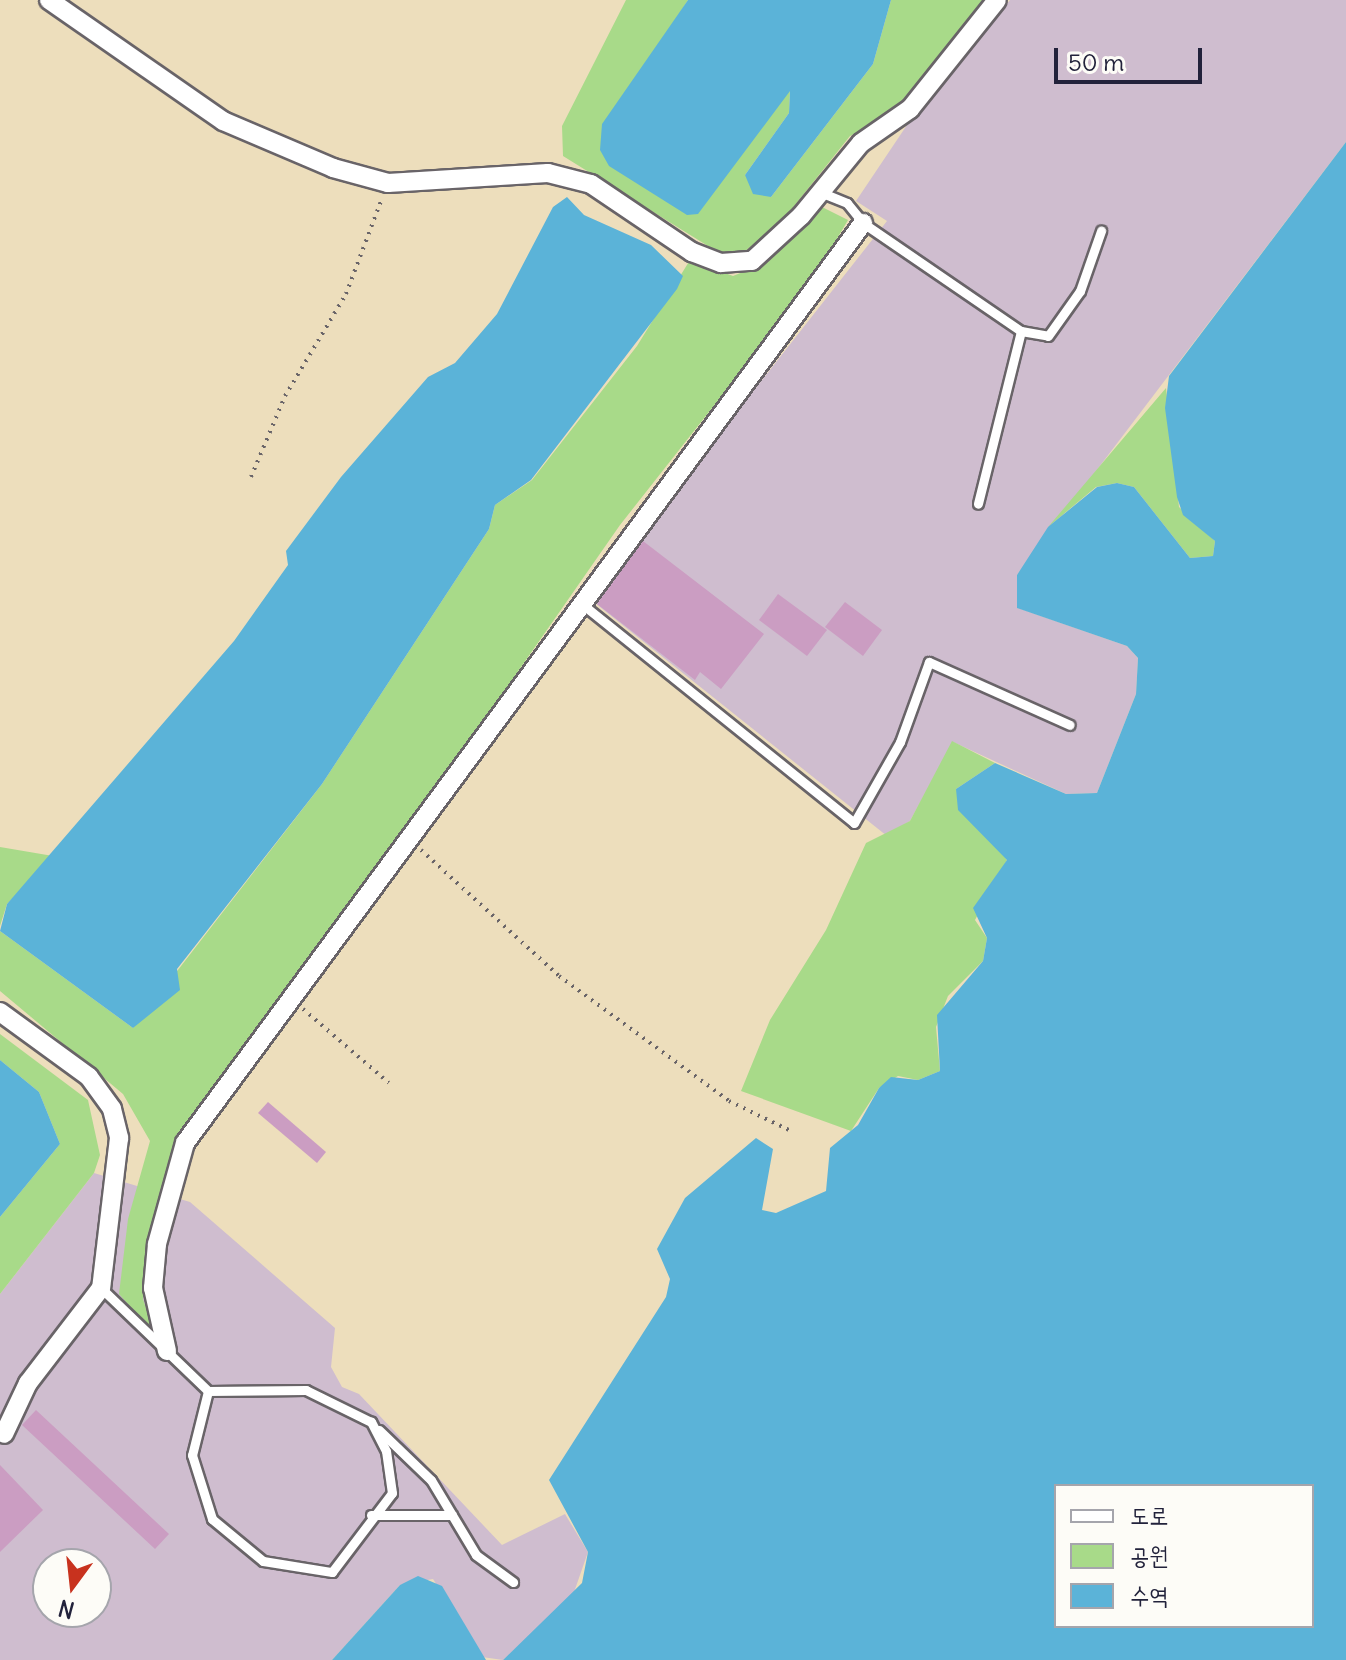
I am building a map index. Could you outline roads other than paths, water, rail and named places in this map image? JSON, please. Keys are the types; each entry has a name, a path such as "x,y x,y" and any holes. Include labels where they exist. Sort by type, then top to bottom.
{"street":[{"path":"49,0 223,121 388,183 548,173 591,184 692,252 721,263 752,261 820,192 861,143 910,109 997,0"},
{"path":"167,1351 154,1273 185,1143 410,841 580,602 863,223"},
{"path":"0,1012 89,1077 112,1109 119,1138 101,1288 28,1383 4,1434"}],"lane":[{"path":"820,192 847,203 863,223 1021,331 1048,336 1080,291 1101,231"},
{"path":"978,504 1021,331"},
{"path":"580,602 854,823 900,742 929,662 1070,725"},
{"path":"101,1288 208,1391 306,1390 371,1422 431,1480 476,1555 513,1582"},
{"path":"208,1391 192,1455 212,1519 263,1561 332,1572 371,1515 392,1493 386,1451 371,1422"},
{"path":"371,1515 452,1515"}],"water":[{"path":"688,0 891,0 873,64 771,197 753,194 745,175 789,113 790,91 698,214 687,215 609,166 600,150 602,124"},
{"path":"1346,142 1346,1660 503,1660 582,1583 588,1552 549,1480 666,1297 670,1279 657,1249 685,1198 756,1138 773,1149 762,1210 776,1213 826,1191 830,1148 858,1125 879,1088 891,1077 918,1080 940,1071 937,1015 983,961 987,938 973,908 1007,860 958,810 956,789 995,763 1066,794 1097,793 1136,694 1138,658 1127,646 1017,608 1017,575 1048,527 1097,487 1117,483 1134,487 1190,558 1213,556 1215,541 1183,515 1177,497 1165,408 1169,376"},
{"path":"567,197 584,215 651,245 683,276 677,289 531,480 495,505 489,529 322,784 177,969 180,990 133,1028 0,931 7,904 234,641 288,565 286,551 341,477 428,377 455,363 497,314 553,207"},
{"path":"0,1060 39,1092 60,1144 0,1217"},
{"path":"418,1576 442,1586 486,1660 332,1660 400,1585"}]}
